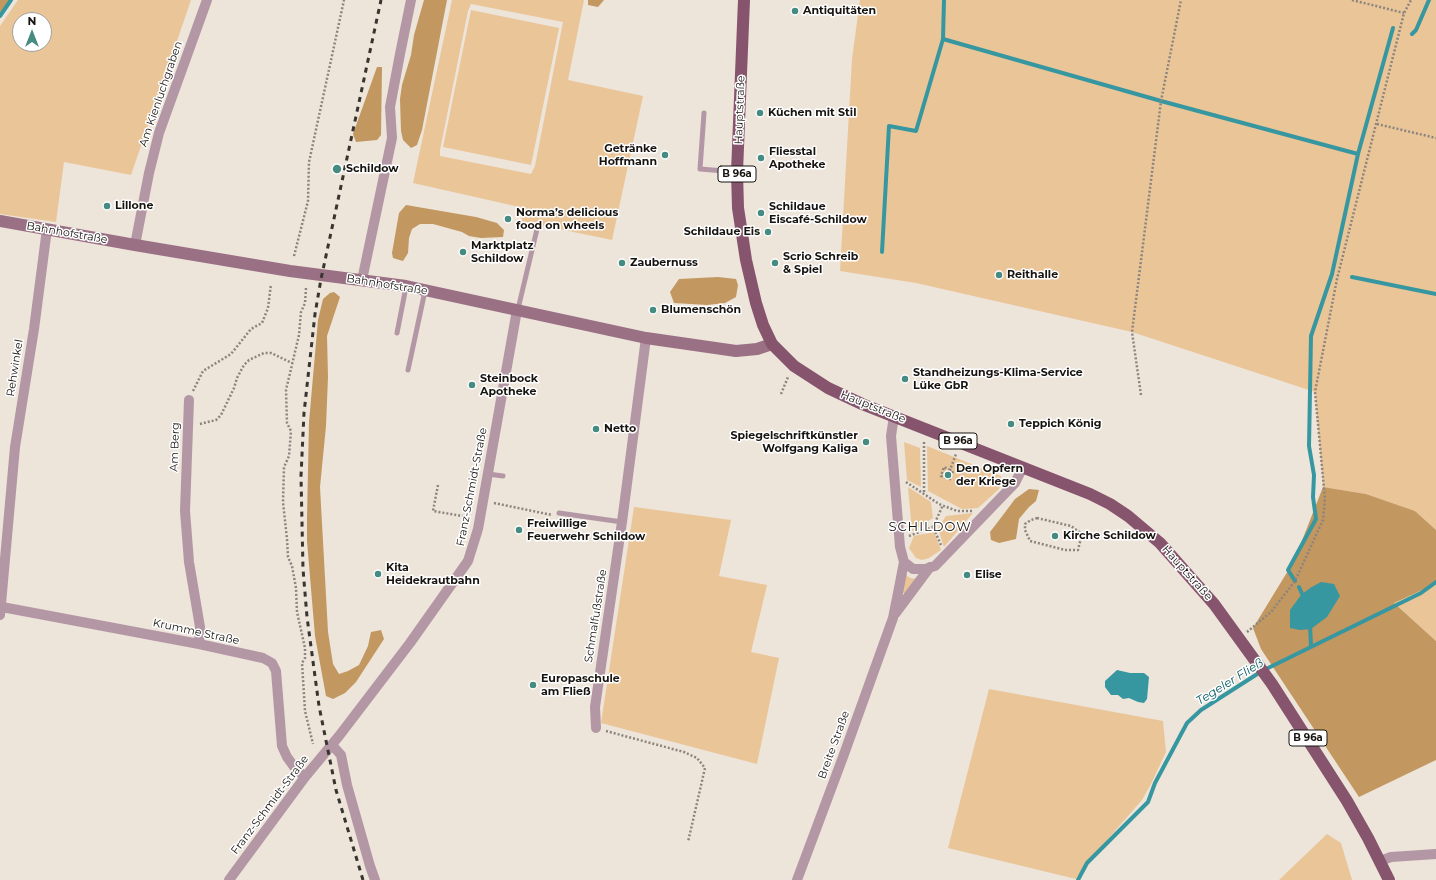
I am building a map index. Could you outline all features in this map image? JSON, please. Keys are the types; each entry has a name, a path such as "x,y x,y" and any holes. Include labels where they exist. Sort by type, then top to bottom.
{"main road":[{"name":"Hauptstraße","path":"744,0 737,172 738,208 746,260 758,308 772,344 794,366 828,388 862,404 1090,494 1110,504 1128,516 1165,548 1214,604 1255,659 1342,792 1380,861"},
{"name":"B 96a","path":"1380,861 1389,880"}],"street":[{"name":"Am Kienluchgraben","path":"135,245 149,173 159,133 207,0"},
{"path":"362,280 392,138 390,107 412,0"},
{"name":"Bahnhofstraße","path":"0,221 290,271 406,286 646,338 736,351 757,349 772,344"},
{"name":"Rehwinkel","path":"1,611 15,447 48,229"},
{"name":"Franz-Schmidt-Straße","path":"229,880 305,777 332,745 410,643 468,561 474,547 483,501 517,310"},
{"name":"Schmalfußstraße","path":"596,728 595,707 622,522 646,338"},
{"name":"Am Berg","path":"189,400 185,511 189,562 200,627 200,644"},
{"name":"Breite Straße","path":"797,880 893,618 904,562 899,540 893,474 891,436 894,416"},
{"name":"Breite Straße","path":"893,618 930,567 935,566 1015,483 1023,467"},
{"path":"904,562 913,569 925,569 930,567"},
{"name":"Krumme Straße","path":"1,611 200,644 263,658 272,663 276,671 282,746 287,757 295,768 305,777"},
{"path":"332,745 341,756 349,793 375,880"},
{"path":"1380,861 1391,857 1436,854"}],"lane":[{"path":"704,113 700,169 737,172"},
{"path":"517,310 538,225"},
{"path":"397,333 406,286"},
{"path":"408,370 425,290"},
{"path":"488,474 503,476"},
{"path":"559,513 622,522"}],"path":[{"path":"294,256 308,201 309,162 344,0"},
{"path":"1140,395 1132,332 1161,101 1181,0"},
{"path":"1352,0 1404,13"},
{"path":"1239,638 1271,612 1295,581 1323,520 1325,499 1315,392 1337,279 1404,13 1411,0"},
{"path":"1377,124 1436,138"},
{"path":"189,400 203,371 231,354 251,329 262,323 268,308 271,284"},
{"path":"306,288 305,303 301,312 299,335 286,390 287,423 290,431 289,456 284,467 283,509 288,557 292,566 296,588 297,612 305,648 305,658 302,663 305,707 313,744"},
{"path":"188,428 216,420 221,415 234,388 237,378 244,365 249,360 264,353 271,353 292,363"},
{"path":"781,394 786,380"},
{"path":"924,439 924,494"},
{"path":"950,470 944,467 941,476 950,479 953,471 950,470 957,452"},
{"path":"893,474 943,505 957,511 976,511 972,527"},
{"path":"438,485 433,511 468,518"},
{"path":"483,501 547,514"},
{"path":"943,505 934,527 945,555"},
{"path":"1037,518 1071,526 1082,534 1078,550 1065,550 1030,541 1025,530 1025,524 1037,518"},
{"path":"899,540 934,527"},
{"path":"596,728 684,752 698,758 705,768 688,842"}],"shaded area":[{"path":"0,0 11,0 0,16"},
{"path":"18,0 191,0 131,175 64,162 56,222 0,214 0,26"},
{"path":"424,0 447,0 422,130 417,145 411,148 403,140 401,131 400,99 402,85 411,55 414,35"},
{"path":"452,0 584,0 568,80 643,96 612,240 521,221 524,208 413,183","holes":["471,4 563,22 535,166 531,174 440,156 468,11"]},
{"path":"588,0 604,0 598,7 588,5"},
{"path":"860,0 1436,0 1436,530 1415,511 1366,494 1323,487 1315,392 1132,332 916,283 840,271 852,59"},
{"path":"471,10 559,28 531,165 443,147"},
{"path":"377,67 382,67 381,135 377,140 356,142 353,134"},
{"path":"406,205 476,217 497,223 504,230 503,237 481,238 469,236 462,232 433,224 420,224 412,229 409,238 408,253 403,261 393,258 392,253 399,213"},
{"path":"718,277 736,279 738,285 736,297 725,303 707,305 674,303 670,292 679,279"},
{"path":"334,292 340,297 327,336 328,377 326,426 320,487 328,632 333,664 339,674 359,665 368,646 371,632 381,630 384,639 356,682 345,693 333,699 326,696 315,636 307,541 307,518 309,422 318,320 323,299 330,293"},
{"path":"904,442 920,448 921,487 907,480"},
{"path":"927,446 1001,476 1001,484 999,489 978,508 962,509 928,491"},
{"path":"908,487 931,502 933,518 912,531"},
{"path":"1323,487 1366,494 1415,511 1436,530 1436,581 1433,585 1394,603 1436,641 1436,760 1359,797 1261,649 1253,628 1294,561"},
{"path":"1029,489 1039,490 1036,501 1019,519 1016,539 999,543 991,540 990,532 1015,499"},
{"path":"634,507 731,520 719,576 767,585 751,652 779,658 757,764 601,723"},
{"path":"973,513 944,547 938,528 946,516"},
{"path":"934,532 941,550 929,558 922,560 916,558 909,548 914,536"},
{"path":"905,574 910,578 917,579 905,594 902,592"},
{"path":"1436,581 1436,641 1394,603 1433,585"},
{"path":"989,689 1163,721 1166,752 1151,784 1142,800 1087,863 1076,879 948,848"},
{"path":"1327,834 1341,843 1352,880 1279,880"}],"water":[{"path":"1321,582 1334,584 1340,596 1327,617 1311,629 1300,630 1290,628 1290,610 1301,595"},
{"path":"1117,670 1130,673 1144,673 1149,677 1147,699 1144,703 1129,698 1123,699 1118,695 1111,695 1105,687 1105,681"}],"waterway":[{"path":"0,16 11,0"},
{"path":"943,39 944,0"},
{"path":"1412,34 1416,30 1429,0"},
{"path":"1295,581 1288,570 1316,519 1313,497 1314,475 1309,446 1311,336 1332,274 1358,154 1393,28"},
{"path":"882,252 889,126 916,131 943,39 1161,101 1358,154"},
{"path":"1352,277 1436,294"},
{"name":"Tegeler Fließ","path":"1078,880 1087,863 1148,802 1155,783 1187,723 1201,710 1262,671 1421,593 1436,582"},
{"path":"1299,587 1304,598"},
{"path":"1310,624 1311,646"}],"railway":[{"path":"363,880 336,790 319,706 307,617 303,569 301,476 304,413 315,314 321,279 381,0"}],"place":[{"name":"Antiquitäten","path":"795,11"},
{"name":"Küchen mit Stil","path":"760,113"},
{"name":"Getränke Hoffmann","path":"665,155"},
{"name":"Fliesstal Apotheke","path":"761,158"},
{"name":"Schildow","path":"337,169"},
{"name":"Lillone","path":"107,206"},
{"name":"Schildaue Eiscafé-Schildow","path":"761,213"},
{"name":"Norma’s delicious food on wheels","path":"508,219"},
{"name":"Schildaue Eis","path":"768,232"},
{"name":"Marktplatz Schildow","path":"463,252"},
{"name":"Zaubernuss","path":"622,263"},
{"name":"Scrio Schreib & Spiel","path":"775,263"},
{"name":"Reithalle","path":"999,275"},
{"name":"Blumenschön","path":"653,310"},
{"name":"Standheizungs-Klima-Service Lüke GbR","path":"905,379"},
{"name":"Steinbock Apotheke","path":"472,385"},
{"name":"Teppich König","path":"1011,424"},
{"name":"Netto","path":"596,429"},
{"name":"Spiegelschriftkünstler Wolfgang Kaliga","path":"866,442"},
{"name":"Den Opfern der Kriege","path":"948,475"},
{"name":"Freiwillige Feuerwehr Schildow","path":"519,530"},
{"name":"Kirche Schildow","path":"1055,536"},
{"name":"Kita Heidekrautbahn","path":"378,574"},
{"name":"Elise","path":"967,575"},
{"name":"Europaschule am Fließ","path":"533,685"}],"district":[{"name":"SCHILDOW","path":"930,527"}]}
